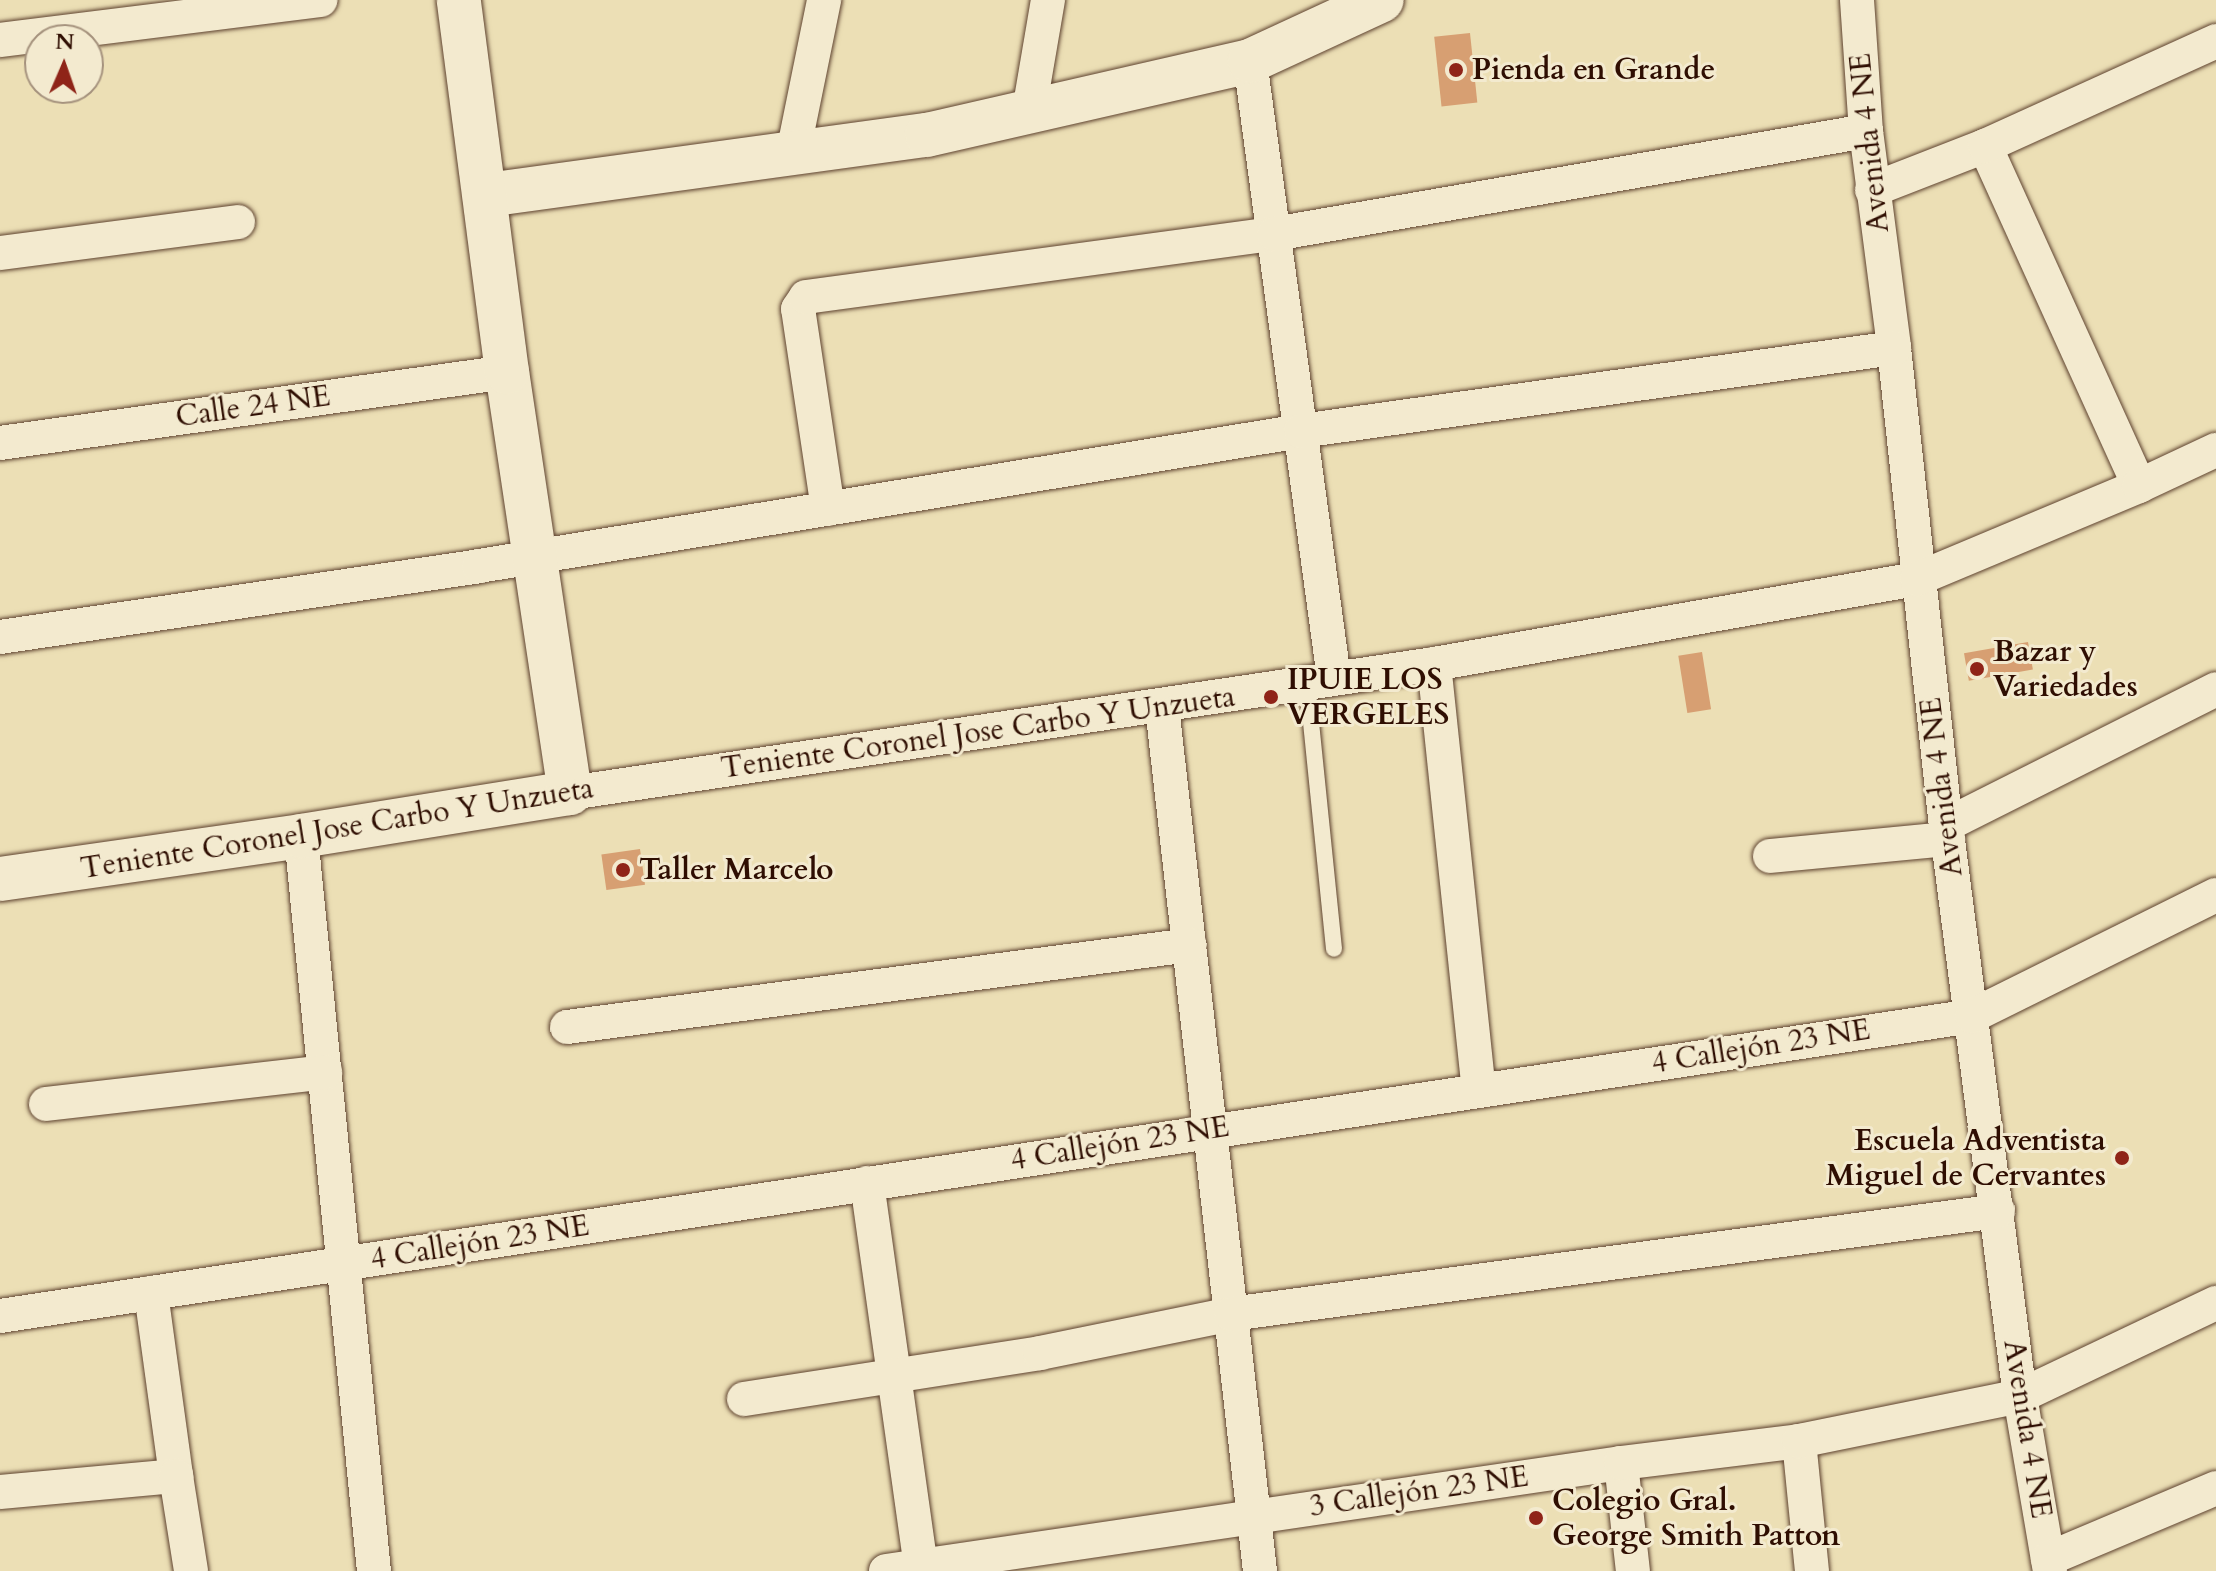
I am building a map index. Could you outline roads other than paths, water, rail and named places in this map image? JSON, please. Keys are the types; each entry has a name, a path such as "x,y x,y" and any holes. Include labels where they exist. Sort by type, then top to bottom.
{"street":[{"path":"0,40 321,0"},
{"path":"459,0 487,195 507,372 570,793"},
{"path":"793,153 824,0"},
{"path":"1029,111 1048,0"},
{"path":"487,195 927,135 1250,61 1382,0"},
{"name":"Avenida 4 NE","path":"1859,1 1872,190 1894,348 1947,832 2020,1396 2049,1565"},
{"path":"1872,190 1985,146 2216,41"},
{"path":"1250,61 1301,431 1320,680"},
{"path":"828,509 798,309 806,297 1274,234 1866,131"},
{"path":"1985,146 2139,486"},
{"path":"0,253 238,222"},
{"path":"0,637 536,557 1301,431 1894,348"},
{"name":"Calle 24 NE","path":"0,443 507,372"},
{"name":"Teniente Coronel Jose Carbo Y Unzueta","path":"0,879 1162,707 1434,664 1917,579 2139,486 2216,450"},
{"path":"1434,664 1479,1090"},
{"path":"1770,856 1947,832 2216,689"},
{"path":"1162,707 1260,1571"},
{"path":"301,836 374,1571"},
{"name":"4 Callejón 23 NE","path":"0,1316 1972,1016 2216,895"},
{"path":"567,1027 1190,945"},
{"path":"46,1104 325,1072"},
{"path":"867,1183 921,1566"},
{"path":"744,1399 1040,1353 1231,1314 1998,1211"},
{"path":"151,1293 191,1571"},
{"name":"3 Callejón 23 NE","path":"886,1571 1621,1463 1799,1441 2020,1396 2216,1303"},
{"path":"1799,1441 1812,1571"},
{"path":"1621,1463 1633,1571"},
{"path":"0,1492 176,1476"},
{"path":"2049,1565 2216,1488"}],"lane":[{"path":"1320,680 1334,949"}],"place":[{"name":"Pienda en Grande","path":"1456,70"},
{"name":"Bazar y Variedades","path":"1977,669"},
{"name":"IPUIE LOS VERGELES","path":"1271,697"},
{"name":"Taller Marcelo","path":"623,870"},
{"name":"Escuela Adventista Miguel de Cervantes","path":"2122,1158"},
{"name":"Colegio Gral. George Smith Patton","path":"1536,1518"}]}
